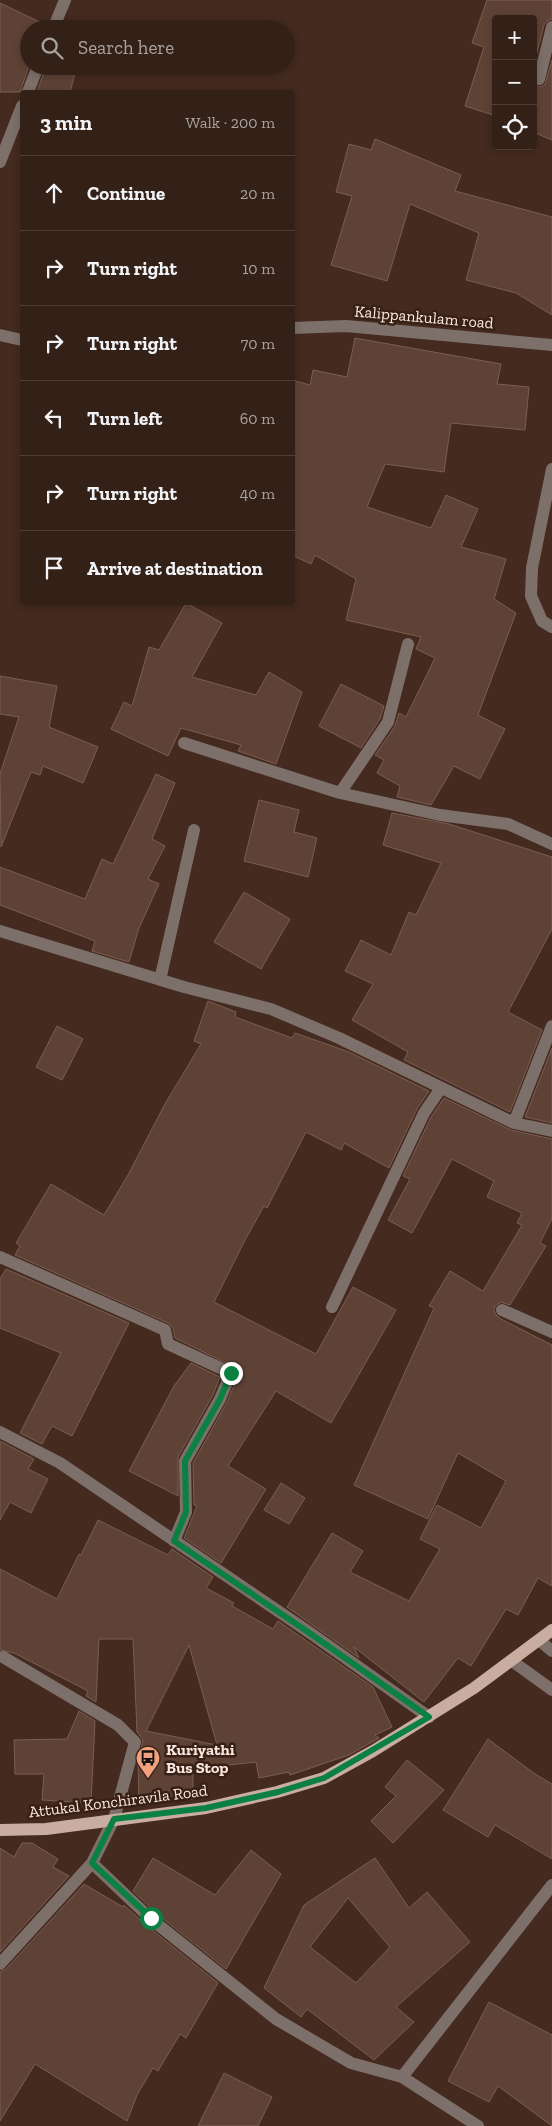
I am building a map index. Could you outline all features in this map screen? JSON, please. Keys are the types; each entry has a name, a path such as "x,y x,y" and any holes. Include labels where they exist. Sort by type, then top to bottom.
{"main road":[{"name":"Attukal Konchiravila Road","path":"0,1830 46,1829 206,1808 278,1792 324,1778 429,1717 512,1661 552,1630"}],"street":[{"path":"57,20 65,0"},
{"path":"539,79 552,27"},
{"path":"29,90 35,75"},
{"path":"0,162 20,111"},
{"name":"Kalippankulam road","path":"295,328 346,326 552,345"},
{"path":"0,335 20,340"},
{"path":"552,469 532,568 531,596 542,621 552,627"},
{"path":"340,793 388,722 408,644"},
{"path":"184,743 340,793 440,815 508,824 552,844"},
{"path":"160,980 194,830"},
{"path":"0,931 160,980 271,1009 339,1038 514,1123 552,1131"},
{"path":"514,1123 552,1026"},
{"path":"332,1307 424,1113 441,1088"},
{"path":"0,1257 165,1330 168,1344 231,1373 220,1399 185,1461 186,1512 174,1541"},
{"path":"502,1310 552,1332"},
{"path":"0,1432 60,1463 429,1717"},
{"path":"540,1641 552,1650"},
{"path":"0,1964 92,1863 114,1819 135,1742 118,1726 3,1657"},
{"path":"512,1661 552,1690"},
{"path":"92,1863 151,1918 276,2019 351,2063 402,2077 478,2126"},
{"path":"402,2077 552,1885"}],"building":[{"path":"487,0 552,0 552,19 544,25 537,52 537,15 492,15 492,115 465,106 484,47 472,43"},
{"path":"0,3 36,20 20,20 20,75 26,75 20,92 0,92"},
{"path":"552,60 552,140 537,134 537,86 541,87 545,84"},
{"path":"43,75 75,75 71,90 38,90"},
{"path":"375,139 461,175 455,191 552,217 552,315 516,293 466,280 479,233 410,204 387,281 331,265 352,196 336,192 349,144 371,150"},
{"path":"355,338 501,364 497,384 529,387 525,430 451,423 444,472 385,464 367,507 431,528 446,495 478,509 461,547 506,559 494,599 516,613 478,715 505,729 480,779 454,766 431,805 397,797 400,786 377,773 384,760 375,755 395,726 399,713 406,717 435,658 416,649 421,637 346,620 356,579 315,555 311,564 295,556 295,381 310,385 313,370 347,377"},
{"path":"185,605 190,605 222,623 192,677 256,695 269,672 302,692 276,764 238,751 241,745 181,728 168,756 111,729 124,702 132,706 149,647 159,650"},
{"path":"0,676 57,686 49,727 98,747 83,783 43,766 40,775 31,772 1,847 0,774 19,717 0,714"},
{"path":"341,684 384,706 380,719 361,748 319,726"},
{"path":"156,774 175,783 152,839 165,846 148,879 159,884 139,928 129,962 92,951 95,941 0,905 0,867 85,899 102,859 113,864"},
{"path":"259,800 299,810 294,832 317,838 308,877 244,861"},
{"path":"392,813 449,824 552,857 552,929 508,1012 542,1030 510,1112 404,1060 408,1052 352,1020 373,984 345,971 361,940 391,955 409,912 416,915 441,863 383,845"},
{"path":"244,892 290,919 261,969 214,942"},
{"path":"208,1001 236,1012 235,1017 292,1038 295,1033 349,1052 429,1091 417,1109 389,1168 344,1143 341,1150 306,1132 267,1208 264,1206 245,1240 214,1302 316,1354 353,1287 396,1310 331,1423 276,1391 228,1466 266,1489 221,1563 184,1538 197,1506 194,1505 193,1463 227,1402 238,1376 238,1369 175,1338 173,1328 168,1323 15,1255 20,1246 16,1243 51,1184 104,1215 128,1175 165,1104 201,1044 194,1041"},
{"path":"57,1026 83,1039 62,1080 36,1067"},
{"path":"552,1048 552,1123 525,1117"},
{"path":"444,1098 511,1130 552,1139 552,1219 540,1243 546,1246 510,1305 501,1302 495,1306 494,1310 501,1319 552,1345 552,1586 538,1578 518,1615 506,1609 471,1666 458,1658 424,1702 354,1647 359,1658 287,1607 332,1533 363,1551 350,1572 409,1601 440,1549 420,1539 437,1505 481,1528 506,1481 458,1453 428,1519 354,1485 434,1308 429,1306 450,1271 483,1291 522,1225 517,1223 522,1213 487,1197 494,1181 452,1159 412,1233 388,1220 410,1179 403,1176 431,1117"},
{"path":"6,1269 129,1323 72,1436 52,1426 42,1444 20,1433 61,1353 0,1328 0,1279"},
{"path":"191,1363 220,1377 213,1395 178,1457 178,1496 129,1471 174,1386"},
{"path":"0,1441 34,1459 28,1469 48,1479 31,1513 10,1502 0,1520"},
{"path":"281,1483 305,1498 289,1524 264,1510"},
{"path":"98,1520 168,1555 172,1549 213,1577 206,1588 234,1603 232,1606 273,1629 278,1621 373,1687 392,1727 375,1735 379,1738 349,1755 290,1775 289,1772 259,1778 256,1762 193,1769 193,1799 139,1802 138,1762 143,1740 137,1732 133,1639 99,1639 96,1702 86,1696 88,1691 14,1653 0,1650 0,1569 57,1599 79,1554 81,1555","holes":["189,1645 217,1745 146,1731"]},
{"path":"79,1711 95,1721 91,1803 42,1800 44,1774 15,1774 14,1740 67,1739"},
{"path":"488,1739 535,1774 552,1784 552,1859 495,1825 488,1837 443,1810"},
{"path":"407,1760 444,1790 393,1843 371,1821 396,1796 385,1787"},
{"path":"22,1843 32,1843 58,1859 53,1867 69,1876 0,1952 0,1848 14,1857"},
{"path":"251,1850 281,1874 226,1969 156,1913 133,1891 153,1858 215,1895"},
{"path":"375,1858 409,1908 427,1892 470,1942 396,2007 414,2022 374,2060 307,2009 301,2017 264,1988 304,1905","holes":["348,1898 390,1947 356,1983 310,1947"]},
{"path":"84,1884 123,1907 124,1905 218,1983 186,2038 180,2034 158,2071 153,2068 137,2095 127,2121 35,2064 0,2121 0,1972 6,1969"},
{"path":"489,2002 552,2035 552,2126 498,2086 489,2102 448,2081"},
{"path":"224,2073 272,2097 258,2126 198,2126"}],"place":[{"name":"Kuriyathi Bus Stop","path":"148,1779"}],"route":[{"path":"151,1918 92,1863 114,1819 206,1808 278,1792 324,1778 429,1717 174,1541 186,1512 185,1461 220,1399 231,1373"}]}
